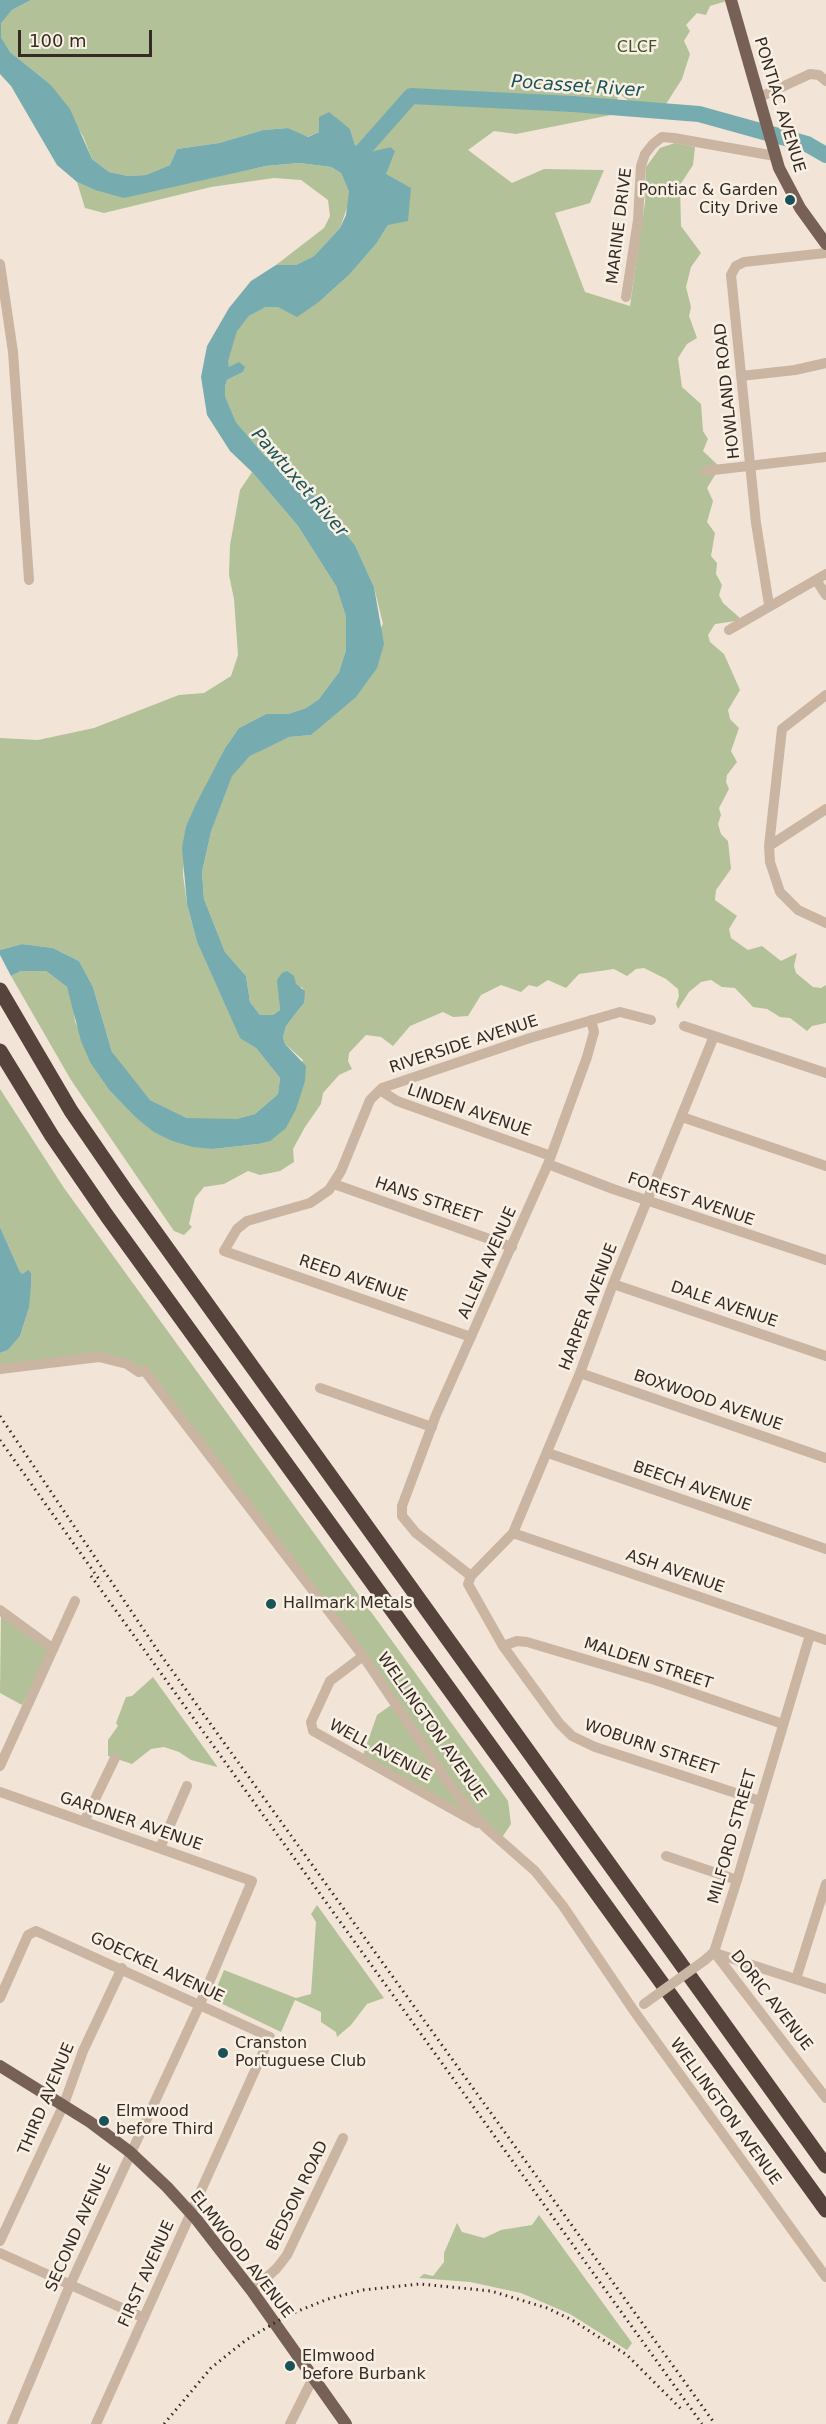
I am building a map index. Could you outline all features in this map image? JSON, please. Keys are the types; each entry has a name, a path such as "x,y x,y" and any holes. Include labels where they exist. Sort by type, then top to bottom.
{"highway":[{"path":"0,990 71,1111 126,1191 826,2166"},
{"path":"0,1051 52,1136 107,1216 826,2210"}],"main road":[{"name":"PONTIAC AVENUE","path":"731,0 775,156 800,208 826,244"},
{"name":"ELMWOOD AVENUE","path":"0,2066 64,2104 130,2152 191,2214 252,2291 346,2424"}],"street":[{"path":"758,98 810,74 819,75 826,81"},
{"name":"MARINE DRIVE","path":"626,297 638,220 641,166 645,154 653,144 662,137 684,139 775,156"},
{"name":"HOWLAND ROAD","path":"769,605 750,466 731,275 744,262 826,253"},
{"path":"0,264 14,352 29,580"},
{"path":"741,376 795,370 826,363"},
{"path":"705,471 826,457"},
{"path":"729,630 821,577 826,595"},
{"path":"826,695 782,729 769,846 770,862 780,892 798,910 826,923"},
{"path":"769,846 826,809"},
{"name":"RIVERSIDE AVENUE","path":"224,1251 237,1229 247,1221 310,1203 334,1184 370,1100 382,1088 530,1038 620,1012 651,1020"},
{"name":"ALLEN AVENUE","path":"471,1576 416,1533 402,1516 402,1506 432,1426 550,1160 587,1057 594,1032 591,1020"},
{"path":"684,1026 826,1073"},
{"name":"HARPER AVENUE","path":"471,1576 513,1533 548,1453 613,1284 714,1036"},
{"name":"LINDEN AVENUE","path":"382,1088 383,1092 397,1101 550,1160"},
{"path":"682,1117 826,1166"},
{"name":"FOREST AVENUE","path":"550,1160 647,1201 826,1260"},
{"name":"HANS STREET","path":"334,1184 512,1247"},
{"name":"REED AVENUE","path":"224,1251 471,1337"},
{"name":"DALE AVENUE","path":"613,1284 826,1356"},
{"name":"WELLINGTON AVENUE","path":"0,1369 99,1357 127,1364 139,1372 144,1370 363,1656 452,1788 485,1827 535,1871 563,1906 634,2011 826,2277"},
{"name":"BOXWOOD AVENUE","path":"580,1373 826,1458"},
{"path":"320,1388 432,1426"},
{"name":"BEECH AVENUE","path":"548,1453 826,1550"},
{"name":"ASH AVENUE","path":"513,1533 826,1640"},
{"path":"471,1576 468,1584 503,1646"},
{"path":"0,1766 75,1600"},
{"path":"0,1610 52,1648"},
{"name":"MILFORD STREET","path":"714,1952 810,1635"},
{"name":"MALDEN STREET","path":"503,1646 516,1641 527,1642 655,1680 783,1724"},
{"name":"WOBURN STREET","path":"503,1646 559,1723 572,1736 595,1747 760,1801"},
{"name":"WELL AVENUE","path":"363,1656 330,1681 311,1722 313,1731 485,1827"},
{"path":"84,1822 115,1758"},
{"path":"160,1848 187,1786"},
{"name":"GARDNER AVENUE","path":"0,1792 252,1881"},
{"path":"666,1856 737,1880"},
{"name":"SECOND AVENUE","path":"12,2424 70,2285 200,2004 252,1881"},
{"path":"796,1979 826,1885"},
{"name":"GOECKEL AVENUE","path":"0,1998 30,1934 36,1931 270,2037"},
{"path":"634,2011 714,1952 826,1989"},
{"name":"DORIC AVENUE","path":"714,1952 826,2098"},
{"name":"THIRD AVENUE","path":"0,2241 64,2104 83,2051 122,1968"},
{"name":"FIRST AVENUE","path":"96,2424 270,2037"},
{"name":"BEDSON ROAD","path":"252,2291 277,2268 286,2255 343,2138"},
{"path":"0,2253 144,2318"},
{"path":"290,2424 313,2378"}],"green space":[{"name":"CLCF","path":"31,0 730,0 710,6 706,15 697,13 686,25 690,31 684,41 690,54 682,79 666,104 652,111 635,106 616,91 621,113 516,134 494,131 468,150 512,183 544,169 604,170 590,203 555,213 585,292 630,306 645,202 646,167 660,148 675,143 695,147 693,165 680,185 681,226 701,253 691,267 686,287 691,307 689,316 697,338 687,344 678,358 682,387 701,404 703,431 708,439 703,451 720,467 707,488 713,501 707,522 715,533 711,556 717,563 716,574 722,585 719,595 723,603 740,618 736,621 715,624 708,635 710,642 724,654 740,690 728,710 730,719 739,728 731,751 737,762 727,775 726,782 729,789 719,808 721,815 718,824 721,834 728,841 731,869 716,890 715,900 737,916 729,929 731,938 748,950 762,946 781,961 797,953 794,966 796,973 813,987 821,988 826,985 826,1023 812,1026 807,1031 790,1018 780,1017 767,1009 753,1007 735,988 722,987 711,980 701,982 689,992 678,1009 676,1004 679,996 678,989 666,979 644,968 636,969 627,976 614,969 579,974 566,988 548,980 537,987 529,985 521,992 501,985 481,995 468,1016 453,1017 443,1012 410,1026 393,1046 381,1037 366,1035 349,1053 348,1061 352,1069 339,1075 323,1093 321,1104 293,1149 294,1162 280,1171 260,1175 248,1171 224,1184 204,1187 195,1198 189,1224 192,1227 184,1235 174,1231 71,1080 11,976 21,971 46,971 67,987 73,1002 75,1022 110,1091 135,1117 172,1141 213,1149 258,1144 303,1060 285,1044 283,1037 286,1026 304,1003 303,988 278,980 280,1010 273,1015 260,1015 250,1002 246,976 225,952 204,899 202,872 211,832 232,775 250,756 289,737 311,735 324,723 383,624 374,587 355,545 314,496 264,455 236,422 225,396 225,387 227,380 243,372 229,367 227,361 237,330 249,316 266,307 279,307 297,316 319,302 350,274 376,244 388,225 386,174 390,147 371,153 355,145 350,129 319,132 307,137 288,128 263,130 219,143 177,149 170,165 146,175 128,176 109,172 92,159 83,136 50,84 10,52 1,37 0,23 12,10"},
{"path":"299,163 331,167 341,173 349,192 349,202 340,228 314,256 296,265 276,265 324,228 330,216 328,200 301,180 274,178 211,187 104,213 85,208 77,182 95,190 188,183 266,166"},
{"path":"252,472 298,526 336,586 346,617 346,650 339,672 319,699 306,708 288,714 266,714 239,728 225,748 186,826 183,875 187,904 197,942 240,1037 256,1048 280,1078 278,1094 255,1114 236,1119 201,1120 187,1118 150,1100 120,1065 112,1052 93,987 79,961 53,948 22,944 0,950 0,738 38,740 94,728 179,695 204,693 231,676 238,655 234,599 229,575 230,545 240,490"},
{"path":"0,1089 64,1188 508,1801 511,1824 501,1839 363,1755 377,1715 394,1703 141,1372 115,1360 0,1370 0,1353 8,1350 20,1336 29,1308 23,1274 20,1272 0,1227"},
{"path":"1,1615 52,1648 22,1705 0,1693"},
{"path":"153,1677 217,1767 191,1760 179,1752 164,1747 151,1749 132,1764 108,1756 108,1740 118,1726 116,1723 126,1697 132,1696"},
{"path":"317,1905 384,1998 367,2004 351,2025 337,2037 336,2032 321,2022 321,2012 295,2000 281,2032 212,1999 224,1970 296,1998 311,1994 316,1922 311,1914"},
{"path":"539,2215 632,2343 627,2350 570,2314 521,2293 470,2282 419,2278 424,2274 433,2276 444,2262 444,2253 457,2223 462,2232 484,2238 501,2230 532,2225"}],"water":[{"path":"0,0 31,0 12,10 1,23 1,37 10,52 50,84 70,109 92,159 109,172 128,176 146,175 170,165 177,149 219,143 263,130 288,128 308,137 319,132 319,117 329,112 350,129 355,145 371,152 390,147 395,151 386,174 411,188 408,221 388,225 376,244 350,274 319,302 297,317 278,307 266,307 249,316 237,331 228,361 229,367 239,362 245,367 243,372 227,380 225,387 225,396 236,422 264,455 314,496 355,545 374,587 384,644 377,668 356,697 311,735 289,737 250,756 232,776 211,832 202,872 204,899 225,952 246,976 250,1002 260,1015 273,1015 280,1010 277,980 282,973 287,971 294,976 296,984 305,991 304,1003 286,1026 283,1037 285,1044 306,1066 305,1081 296,1109 286,1128 270,1141 258,1144 213,1149 193,1147 172,1141 154,1132 135,1117 110,1091 90,1062 81,1041 67,987 46,971 21,971 11,976 0,955 0,950 22,944 53,948 79,961 93,987 112,1052 150,1100 187,1118 236,1119 255,1114 278,1094 280,1078 256,1048 240,1038 197,942 187,904 182,848 186,826 196,804 225,748 239,728 266,714 288,714 306,708 319,699 339,672 346,650 346,617 336,586 298,526 252,472 230,451 207,415 201,377 207,346 229,308 251,281 276,265 296,265 314,256 340,228 346,215 349,192 341,173 331,167 299,163 266,166 124,198 77,182 57,165 11,86 0,74"},
{"path":"0,1227 20,1272 23,1274 28,1270 31,1273 31,1284 29,1308 20,1336 8,1350 0,1353"}],"waterway":[{"name":"Pocasset River","path":"350,165 411,96 573,104 699,114 807,144 826,155"}],"railway":[{"path":"0,1416 158,1651 715,2424"},
{"path":"0,1440 101,1582"},
{"path":"91,1576 702,2424"},
{"path":"164,2424 211,2368 246,2340 288,2315 328,2299 363,2290 420,2284 491,2291 547,2308 572,2320 627,2355 683,2411"}],"place":[{"name":"Pontiac & Garden City Drive","path":"790,200"},
{"name":"Hallmark Metals","path":"271,1604"},
{"name":"Cranston Portuguese Club","path":"223,2053"},
{"name":"Elmwood before Third","path":"104,2121"},
{"name":"Elmwood before Burbank","path":"290,2366"}],"water label":[{"name":"Pawtuxet River","path":"299,483"}]}
